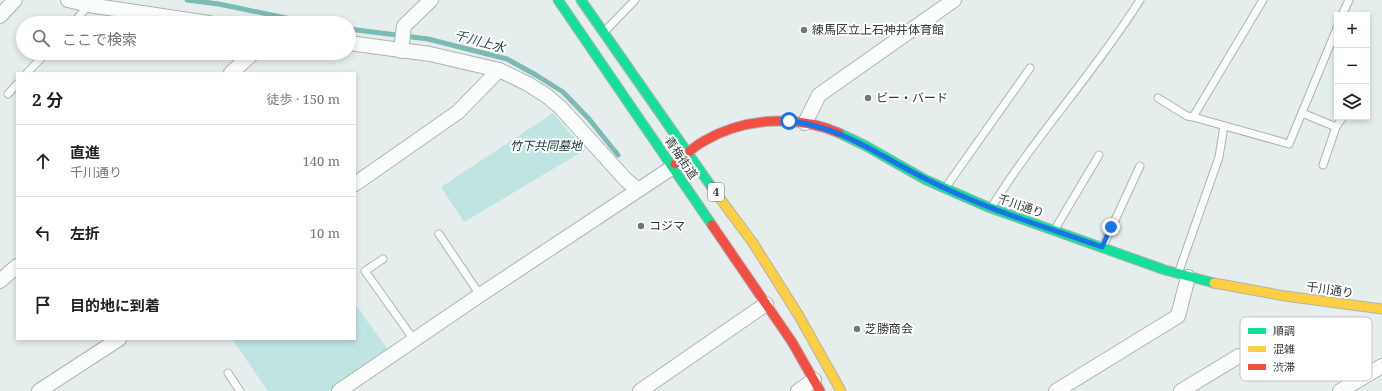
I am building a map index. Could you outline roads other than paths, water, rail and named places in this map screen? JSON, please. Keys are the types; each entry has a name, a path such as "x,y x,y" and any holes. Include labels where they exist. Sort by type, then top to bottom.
{"main road":[{"name":"青梅街道","path":"558,0 792,342 817,386"},
{"name":"青梅街道","path":"581,0 752,243 799,316 841,391"},
{"name":"千川通り","path":"673,167 687,151 716,134 740,125 774,121 805,123 836,132 877,152 926,180 991,208 1183,276 1269,293 1382,309"}],"street":[{"path":"0,16 16,0"},
{"path":"68,0 90,5 163,16"},
{"path":"401,47 404,26 431,0"},
{"path":"805,123 819,95 954,0"},
{"path":"356,44 401,47 499,70 528,84 547,96 561,108 626,180 637,189"},
{"path":"232,72 245,60"},
{"path":"356,183 458,112 499,70"},
{"path":"339,391 480,294 606,212 637,189 673,167"},
{"path":"0,281 16,267"},
{"path":"1064,389 1178,316 1183,276"},
{"path":"640,391 766,304"},
{"path":"39,391 117,340"},
{"path":"1181,391 1239,356"},
{"path":"1372,372 1382,366"},
{"path":"1340,391 1357,381"},
{"path":"798,391 817,386"}],"lane":[{"path":"604,32 635,0"},
{"path":"991,208 1010,178 1122,29 1140,0"},
{"path":"1193,117 1263,0"},
{"path":"1343,12 1348,0"},
{"path":"80,16 90,5"},
{"path":"1158,98 1187,116 1289,144 1334,35"},
{"path":"28,72 39,60"},
{"path":"945,188 1030,68"},
{"path":"8,94 16,85"},
{"path":"1302,113 1336,127"},
{"path":"1323,165 1336,127 1341,120"},
{"path":"1183,276 1218,157 1224,126"},
{"path":"1055,230 1099,155"},
{"path":"1102,247 1140,166"},
{"path":"439,234 480,294"},
{"path":"383,259 365,271 414,340"},
{"path":"228,374 240,391"}],"waterway":[{"name":"千川上水","path":"187,0 219,4 276,16"},
{"name":"千川上水","path":"356,30 428,39 507,59 563,92 589,119 618,155"}],"place":[{"name":"練馬区立上石神井体育館","path":"804,30"},
{"name":"ビー・バード","path":"868,98"},
{"name":"コジマ","path":"641,226"},
{"name":"芝勝商会","path":"857,329"}],"park label":[{"name":"竹下共同墓地","path":"546,146"}]}
